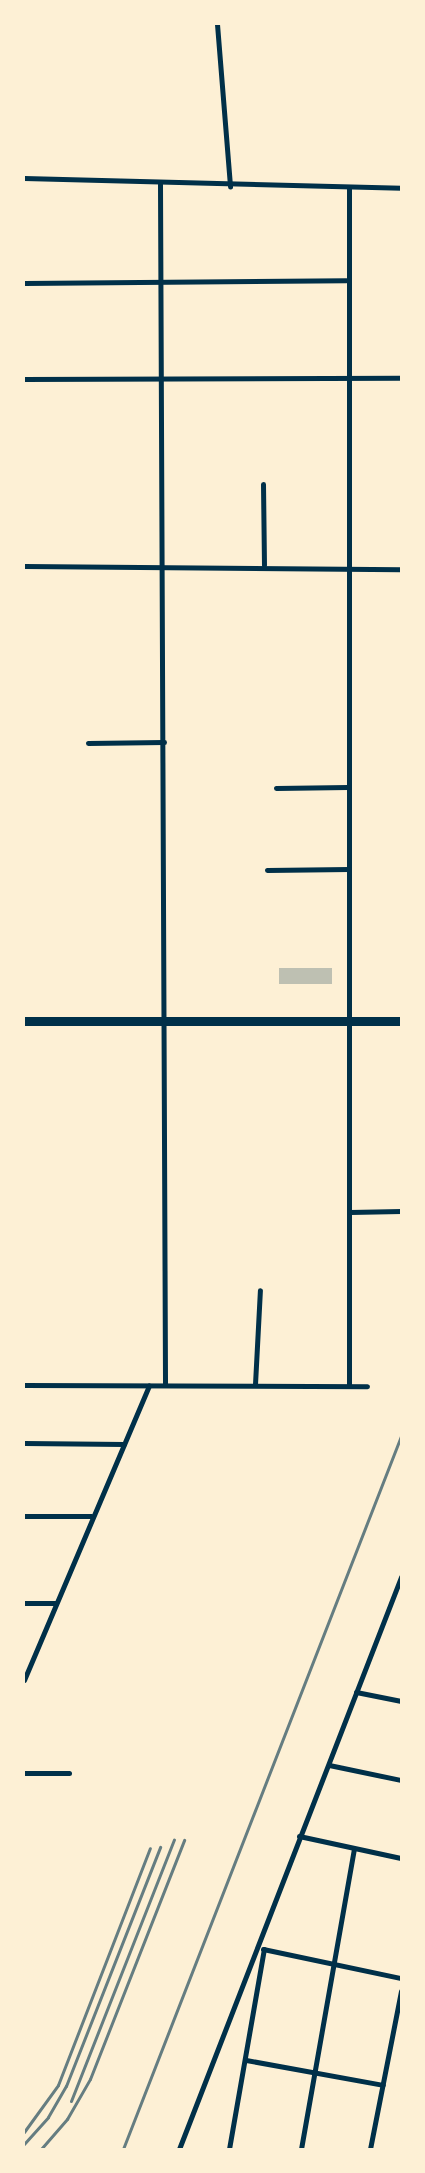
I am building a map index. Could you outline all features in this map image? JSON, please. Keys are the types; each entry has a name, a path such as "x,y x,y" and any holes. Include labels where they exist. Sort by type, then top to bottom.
{"street":[{"path":"217,24 230,186"},
{"path":"24,178 230,186 349,189 401,188"},
{"path":"160,184 158,381 163,566 165,1384"},
{"path":"349,189 346,280 349,567 349,1386"},
{"path":"24,283 160,280 346,280"},
{"path":"24,379 158,381 347,377 401,378"},
{"path":"263,484 264,565"},
{"path":"24,566 264,565 401,569"},
{"path":"88,743 164,742"},
{"path":"276,788 348,786"},
{"path":"267,870 348,869"},
{"path":"24,1021 401,1021"},
{"path":"350,1212 401,1211"},
{"path":"255,1384 260,1290"},
{"path":"24,1385 255,1384 367,1386"},
{"path":"24,1680 91,1516 149,1385"},
{"path":"24,1443 124,1444"},
{"path":"24,1516 91,1516"},
{"path":"179,2149 401,1577"},
{"path":"24,1603 55,1603"},
{"path":"356,1692 401,1701"},
{"path":"329,1765 401,1780"},
{"path":"24,1773 69,1773"},
{"path":"299,1836 354,1850 401,1858"},
{"path":"300,2149 336,1967 354,1850"},
{"path":"258,1948 336,1967 401,1978"},
{"path":"229,2149 264,1949"},
{"path":"370,2149 401,1991"},
{"path":"246,2060 384,2085"}],"building":[{"path":"279,968 332,968 332,984 279,984"}],"railway":[{"path":"123,2149 401,1436"},
{"path":"71,2101 174,1840"},
{"path":"41,2149 67,2119 90,2079 184,1840"},
{"path":"24,2144 48,2117 66,2086 160,1847"},
{"path":"24,2132 58,2085 150,1848"}]}
